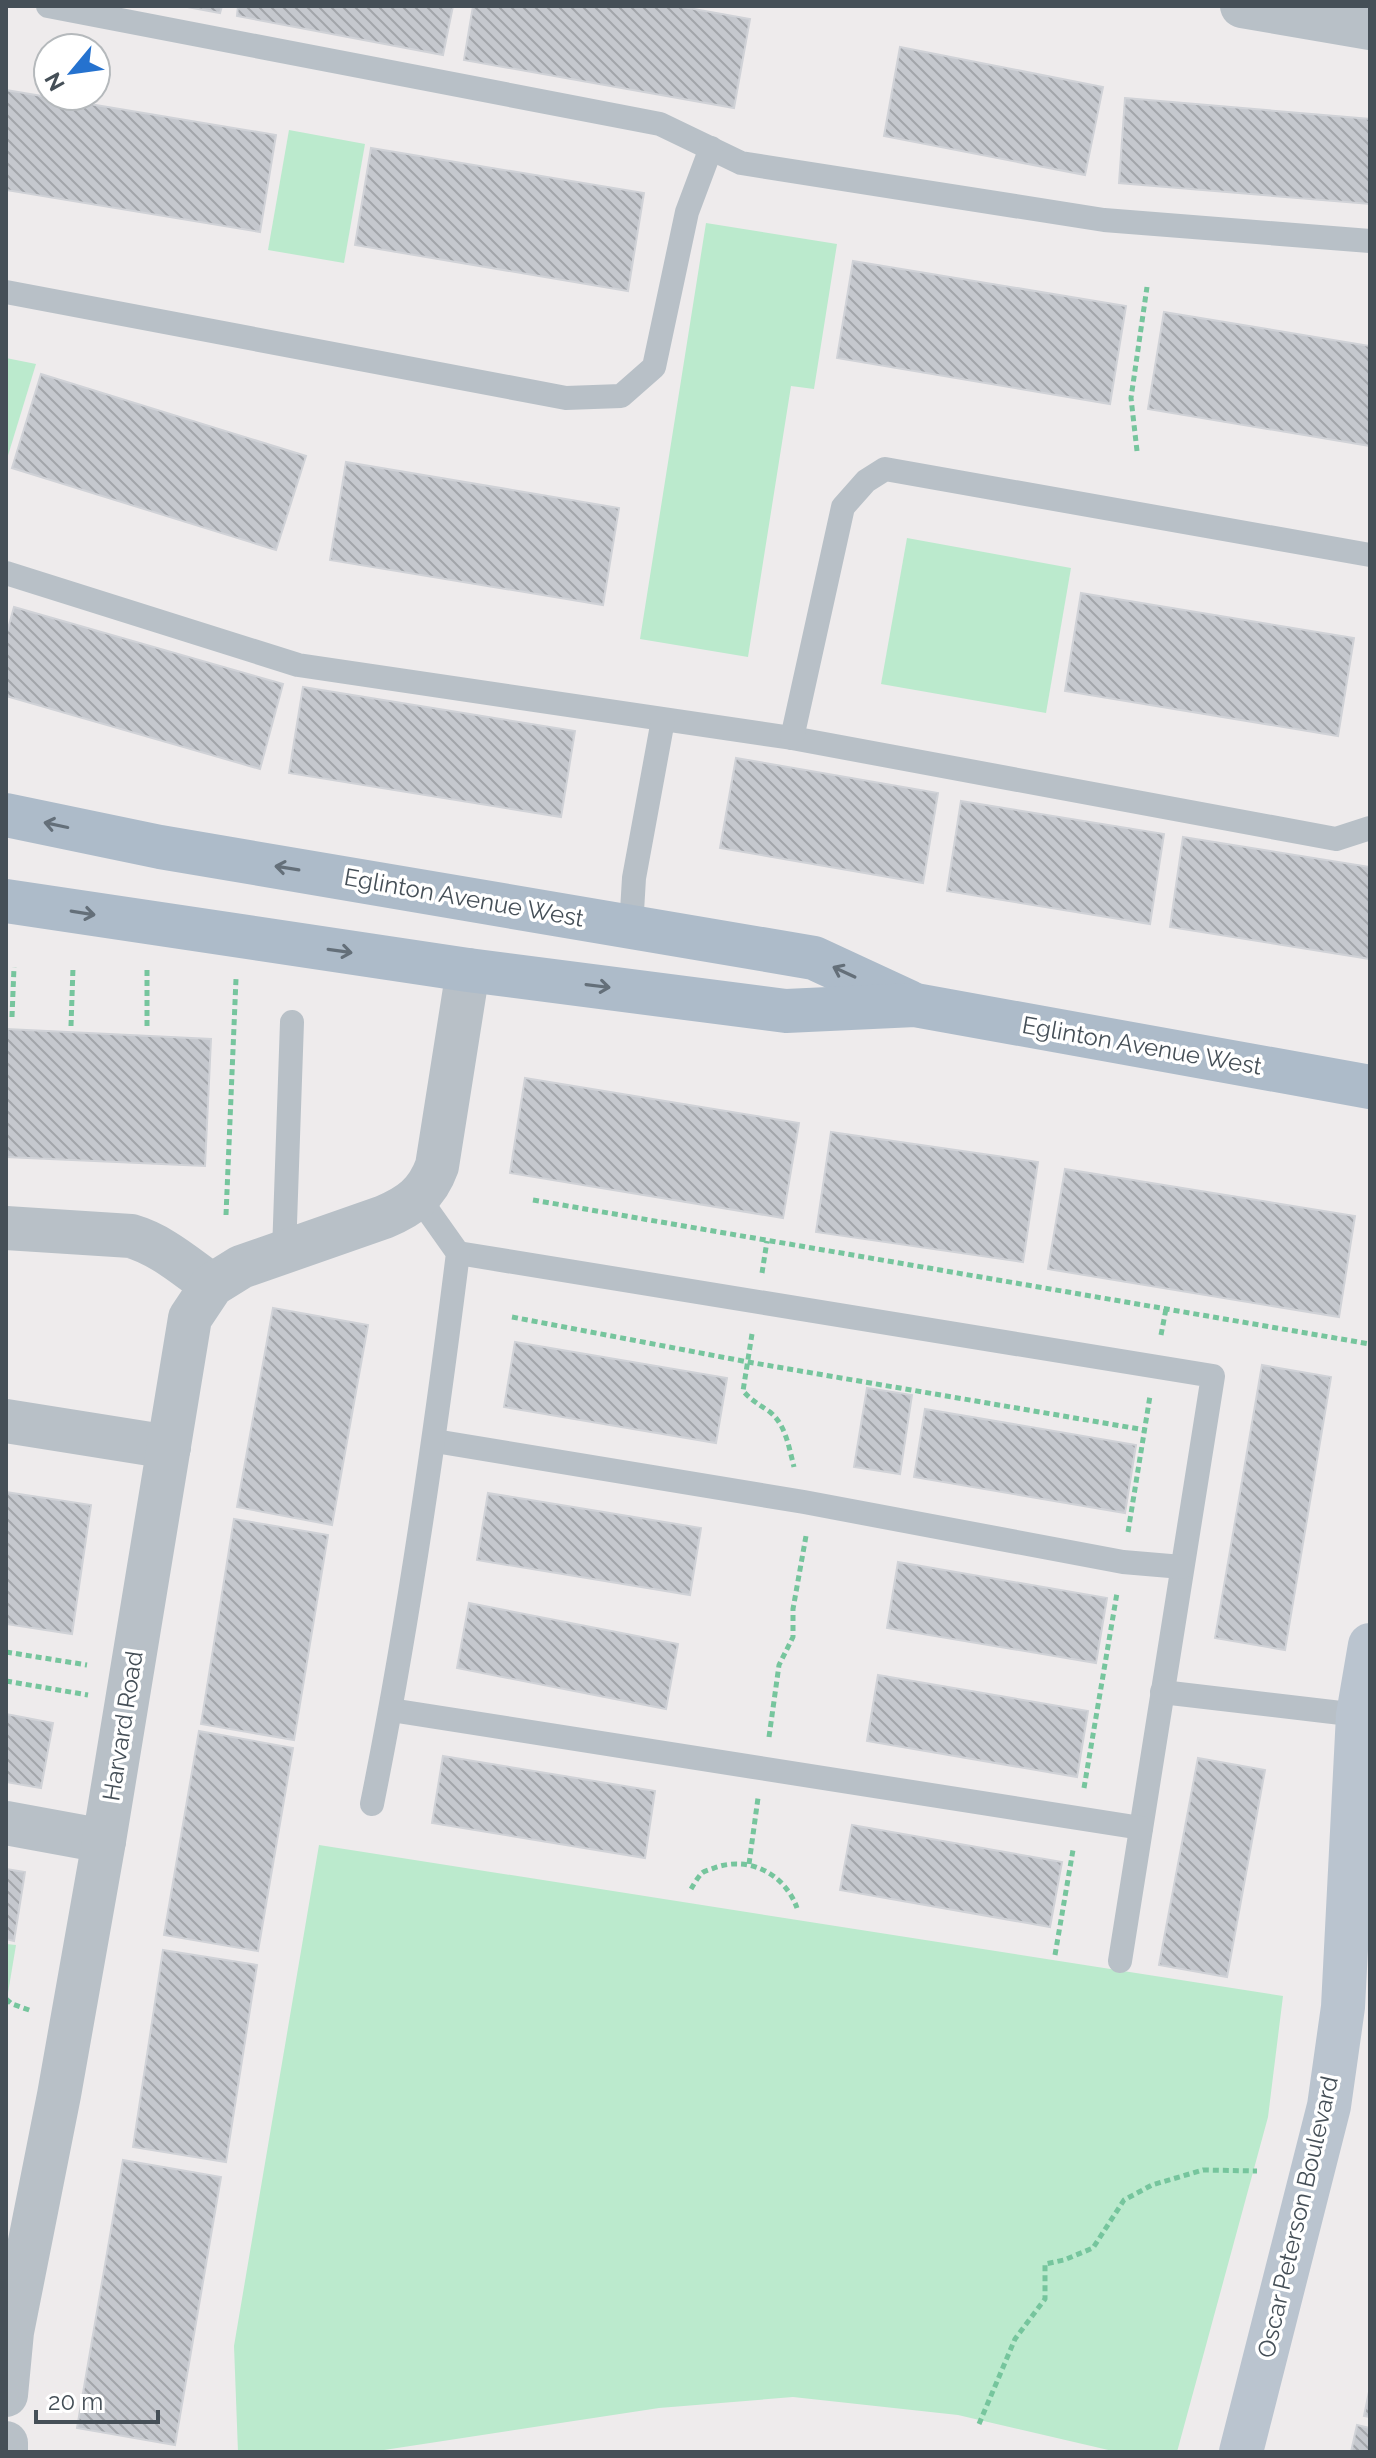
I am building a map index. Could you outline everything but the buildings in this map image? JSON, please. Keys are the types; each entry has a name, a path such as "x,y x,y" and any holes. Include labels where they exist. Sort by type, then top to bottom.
{"main road":[{"name":"Eglinton Avenue West","path":"6,815 160,847 814,958 915,1005"},
{"name":"Eglinton Avenue West","path":"6,901 468,970 786,1011 915,1005 1370,1087"}],"street":[{"path":"1242,6 1367,20"},
{"path":"419,1198 437,1166 468,970"},
{"name":"Harvard Road","path":"6,2395 9,2332 59,2095 190,1318 212,1285 241,1267 384,1217 419,1198"},
{"path":"6,1228 131,1236 147,1240 212,1285"},
{"path":"6,1421 169,1447"},
{"name":"Oscar Peterson Boulevard","path":"1241,2452 1329,2106 1343,2007 1358,1715 1370,1645"},
{"path":"6,1823 104,1841"},
{"path":"6,2443 6,2452"}],"lane":[{"path":"48,6 660,124 741,163 1104,220 1370,241"},
{"path":"6,292 566,398 621,396 654,367 687,212 711,148"},
{"path":"792,738 843,507 866,481 885,469 1370,555"},
{"path":"6,573 298,665 792,738 1336,839 1370,828"},
{"path":"631,928 634,878 663,720"},
{"path":"284,1252 292,1022"},
{"path":"372,1804 391,1710 435,1441 458,1253 419,1198"},
{"path":"458,1253 1213,1376 1120,1961"},
{"path":"435,1441 804,1502 1123,1562 1182,1567"},
{"path":"1162,1692 1358,1715"},
{"path":"391,1710 1141,1828"}],"path":[{"path":"1137,451 1131,398 1147,287"},
{"path":"12,1017 14,967"},
{"path":"71,1026 73,968"},
{"path":"147,970 147,1026"},
{"path":"226,1215 236,979"},
{"path":"533,1200 1370,1344"},
{"path":"749,1864 779,1665 793,1637 793,1609 807,1531 804,1502 783,1428 771,1413 754,1404 743,1391 767,1241"},
{"path":"1055,1955 1166,1309"},
{"path":"512,1317 748,1362 1145,1430"},
{"path":"6,1652 87,1665"},
{"path":"6,1681 127,1702"},
{"path":"691,1889 703,1872 727,1863 749,1864 777,1877 792,1895 797,1908"},
{"path":"979,2424 1015,2339 1045,2299 1045,2264 1093,2248 1124,2200 1152,2185 1203,2170 1257,2171"}],"green space":[{"path":"289,130 365,144 344,263 268,250"},
{"path":"706,223 837,244 814,389 791,386 748,657 640,639"},
{"path":"6,358 36,364 6,462"},
{"path":"907,538 1071,568 1046,713 881,684"},
{"path":"319,1845 1283,1996 1268,2117 1177,2452 1117,2452 958,2415 793,2397 659,2408 371,2452 238,2452 234,2346"},
{"path":"6,1944 16,1945 6,2005"}]}
